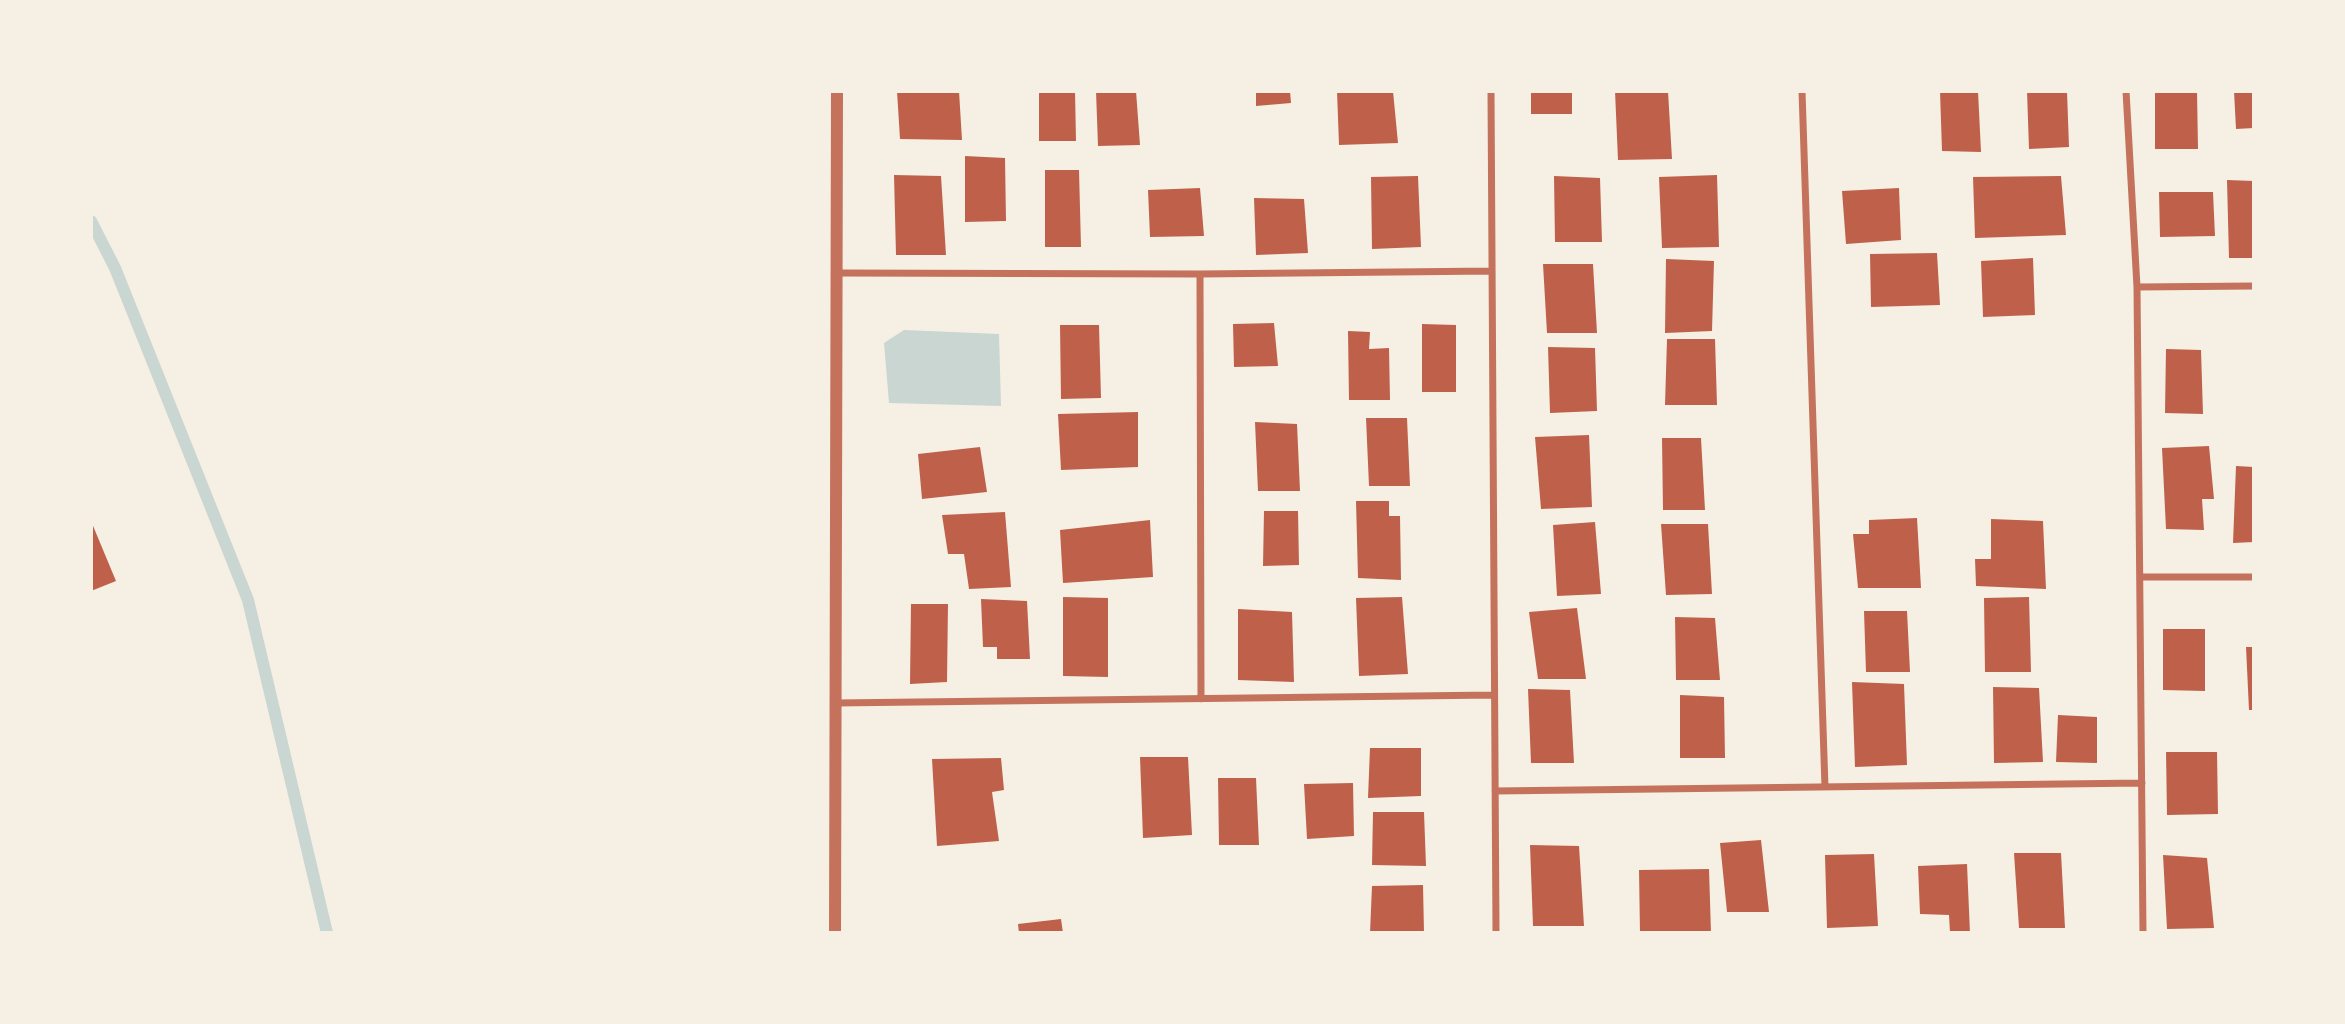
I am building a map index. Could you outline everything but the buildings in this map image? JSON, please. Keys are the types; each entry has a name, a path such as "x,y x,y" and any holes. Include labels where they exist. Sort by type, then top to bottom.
{"street":[{"path":"835,933 837,91"},
{"path":"1491,91 1496,933"},
{"path":"1802,91 1825,787"},
{"path":"2126,91 2137,287 2143,933"},
{"path":"836,273 1200,274 1492,271"},
{"path":"1200,274 1201,699"},
{"path":"2137,287 2254,286"},
{"path":"2140,577 2254,576"},
{"path":"836,703 1494,695"},
{"path":"1495,791 2142,783"}],"shaded area":[{"path":"904,330 999,334 1001,406 889,403 884,343"}],"waterway":[{"path":"91,221 115,268 248,600 327,933"}]}
